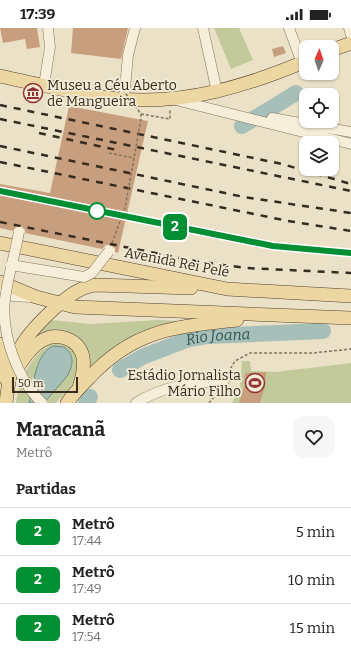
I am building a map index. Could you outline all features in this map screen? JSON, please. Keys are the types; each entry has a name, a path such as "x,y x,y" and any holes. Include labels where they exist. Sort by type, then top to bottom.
{"main road":[{"path":"339,47 351,43"},
{"path":"0,76 124,99 170,99 217,92 240,86 299,64"},
{"name":"Avenida Rei Pelé","path":"0,243 227,288 351,296"},
{"path":"0,282 36,297 75,307 351,318"},
{"path":"7,397 12,366 22,342 34,328 60,304 76,292 91,286 227,288"},
{"path":"67,403 104,361 126,346 147,335 192,325 276,316"},
{"path":"7,397 15,372 29,353 41,341 49,337 66,338 79,348 84,365 79,388"},
{"path":"0,344 5,365 7,397"}],"street":[{"path":"44,85 50,47 48,28"},
{"path":"124,99 128,55 135,28"},
{"path":"203,28 217,92"},
{"path":"289,28 299,51"},
{"path":"349,28 351,35"},
{"path":"170,99 351,132"},
{"path":"170,99 351,144"},
{"path":"19,232 5,300 12,351 22,377 42,403"},
{"path":"12,264 84,277 92,273 109,251"},
{"path":"0,292 13,296 36,297"},
{"path":"136,403 156,393 180,385 224,381"}],"path":[{"path":"117,82 141,114 170,119"},
{"path":"109,251 125,208 141,114"},
{"path":"109,153 134,158"},
{"path":"209,403 216,396 229,369 235,361 250,353 313,354 351,349"}],"green space":[{"path":"214,28 239,28 253,60 231,69"},
{"path":"51,320 91,324 159,320 179,321 153,328 130,338 109,351 88,369 77,341 27,344"},
{"path":"53,343 66,346 75,354 78,365 76,378 56,403 16,403 20,385 28,368 39,353"},
{"path":"242,361 250,361 251,371 276,372 351,363 351,403 232,403 240,387"}],"water":[{"path":"54,346 64,347 70,353 72,363 68,375 44,403 29,403 39,362 48,349"}],"building":[{"path":"0,28 37,28 40,47 27,49 25,39 3,43"},
{"path":"73,28 128,28 121,59 71,53"},
{"path":"283,46 286,53 274,57 272,49"},
{"path":"69,106 148,121 118,253 115,252 115,248 110,245 106,245 102,249 25,233 25,230 21,226 17,226 13,231 0,228 0,184 50,193"},
{"name":"Estádio Jornalista Mário Filho","path":"266,372 265,386 260,403 239,403 244,387 245,373"}],"waterway":[{"path":"242,126 296,93"},
{"name":"Rio Joana","path":"120,370 142,357 186,340 208,336 323,331"},
{"name":"Rio Joana","path":"86,403 90,397"}],"railway":[{"path":"0,105 282,164 351,184"},
{"path":"0,119 351,191"},
{"path":"39,133 117,150"},
{"path":"0,146 244,197 351,213"},
{"path":"0,162 288,221 351,231"},
{"path":"0,191 273,246 351,253"},
{"path":"0,222 195,261 246,268 351,273"}],"metro line":[{"name":"2","path":"0,191 126,216 162,225 273,246 351,253"}],"place":[{"name":"Museu a Céu Aberto de Mangueira","path":"33,93"},
{"name":"Estádio Jornalista Mário Filho","path":"255,383"}]}
